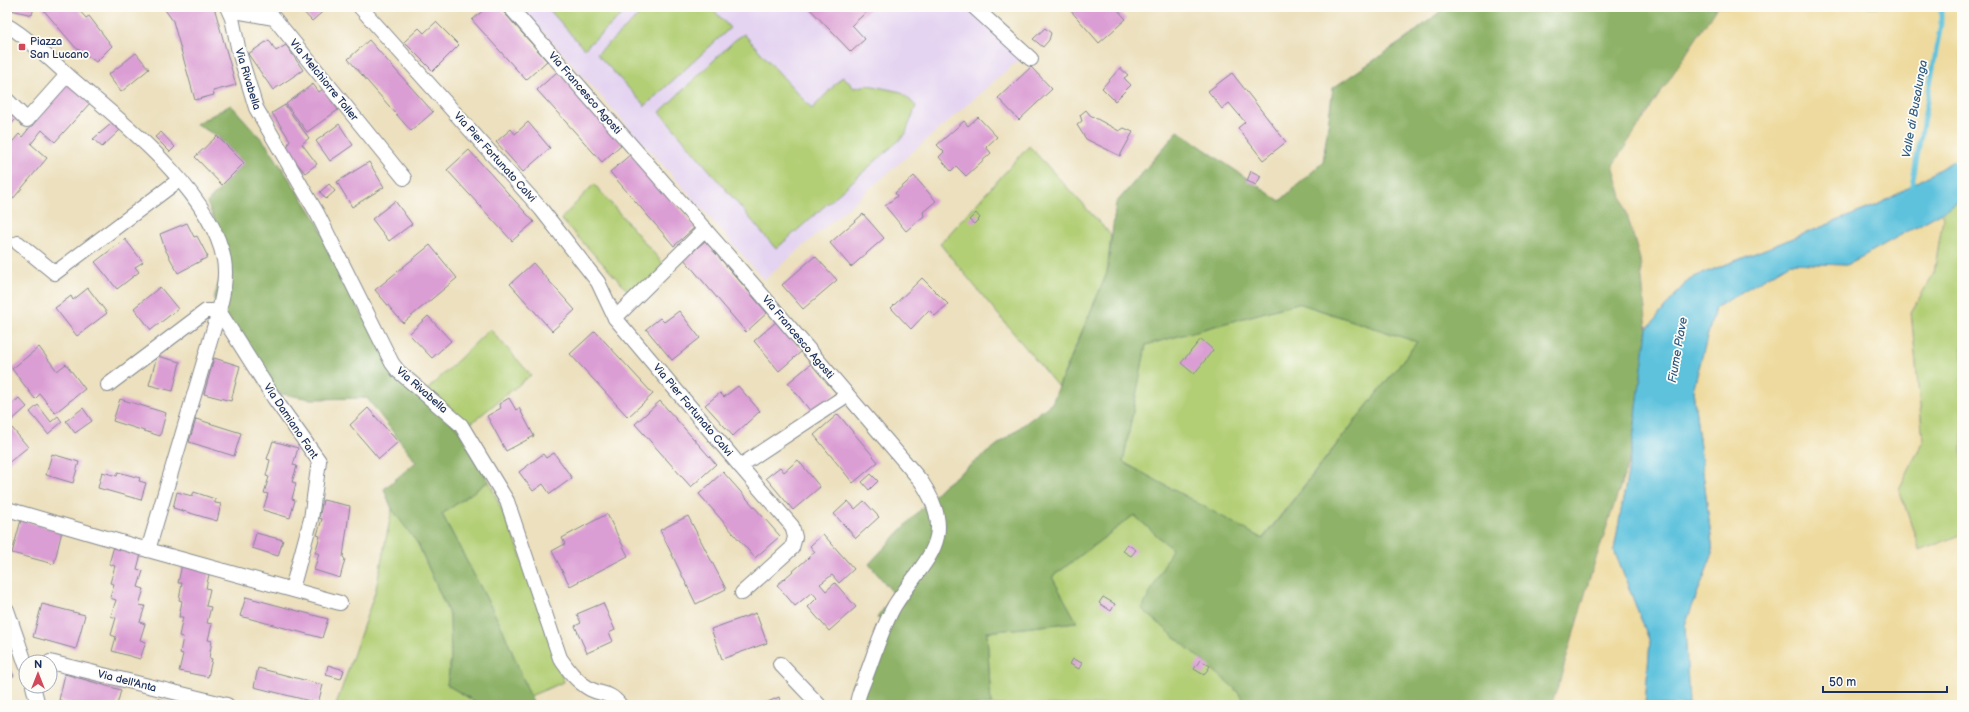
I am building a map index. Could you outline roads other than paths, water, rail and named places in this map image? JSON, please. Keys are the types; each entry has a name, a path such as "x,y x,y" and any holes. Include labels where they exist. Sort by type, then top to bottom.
{"street":[{"name":"Via Pier Fortunato Calvi","path":"360,7 541,209 598,282 615,318 792,526 795,537 792,548 742,593"},
{"name":"Via Francesco Agosti","path":"510,7 705,229 848,395 921,481 933,501 937,512 938,534 930,557 906,589 887,622 857,705"},
{"path":"974,7 1030,59"},
{"name":"Via Melchiorre Toller","path":"228,8 274,18 404,178"},
{"name":"Via Rivabella","path":"228,8 232,18 239,52 256,108 317,213 392,363 398,371 461,425 507,501 560,658 568,671 573,678 592,690 613,696 620,705"},
{"path":"7,26 67,75 148,146 179,180 203,212 219,244 224,260 225,277 220,311 148,550"},
{"path":"7,100 27,120 67,75"},
{"path":"18,243 55,273 179,180"},
{"path":"615,318 705,229"},
{"path":"108,385 206,311 220,311"},
{"name":"Via Damiano Fant","path":"220,311 274,398 319,461 311,519 292,589"},
{"name":"Via Pier Fortunato Calvi","path":"740,466 848,395"},
{"path":"7,509 340,603"},
{"path":"7,610 22,654"},
{"name":"Via dell'Anta","path":"58,664 227,705"},
{"path":"780,664 819,705"},
{"path":"35,694 38,705"}],"water":[{"name":"Fiume Piave","path":"1962,156 1962,198 1944,211 1847,265 1790,263 1715,308 1693,390 1713,553 1685,625 1689,705 1645,705 1650,642 1614,550 1631,455 1647,329 1689,279 1880,204"}],"waterway":[{"name":"Valle di Busalunga","path":"1911,191 1941,23 1941,7"}],"place":[{"name":"Piazza San Lucano","path":"22,47"}]}
